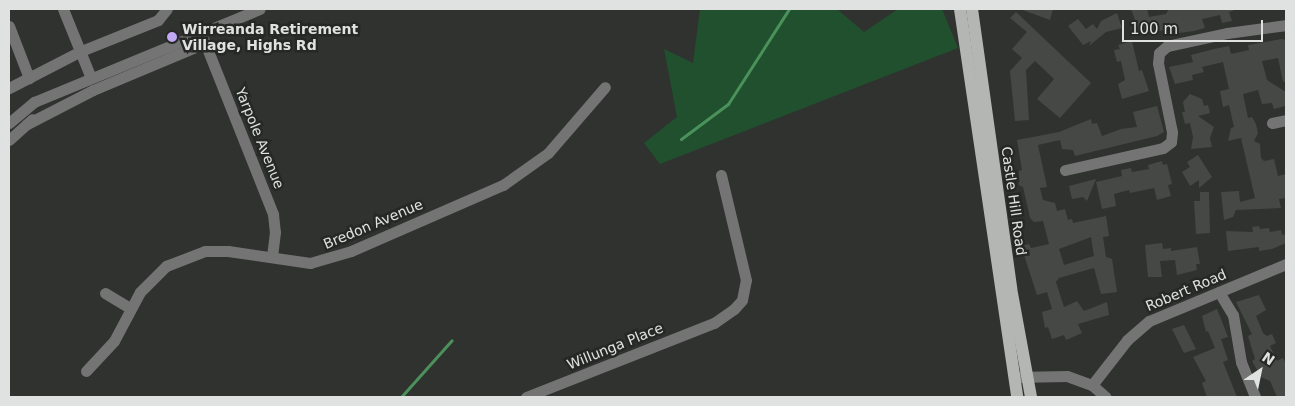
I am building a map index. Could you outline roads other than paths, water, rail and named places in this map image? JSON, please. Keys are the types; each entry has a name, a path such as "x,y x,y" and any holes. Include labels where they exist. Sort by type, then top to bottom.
{"main road":[{"name":"Castle Hill Road","path":"960,9 1016,377 1017,397"},
{"name":"Castle Hill Road","path":"972,9 1010,288 1029,376 1031,397"}],"street":[{"path":"64,9 91,78"},
{"path":"9,88 81,51 158,20 167,9"},
{"path":"27,124 260,9"},
{"path":"1065,170 1163,148 1171,142 1172,132 1158,64 1158,53 1167,46 1227,32 1286,25"},
{"path":"9,26 29,78"},
{"path":"9,123 34,102 91,78 203,38"},
{"name":"Yarpole Avenue","path":"203,38 273,214 276,232 272,257"},
{"path":"9,140 77,84"},
{"name":"Bredon Avenue","path":"86,371 114,341 130,308 150,279 183,257 205,251 272,257 310,263 329,260 479,197 519,174 548,152 606,87"},
{"path":"1272,123 1286,120"},
{"name":"Willunga Place","path":"526,397 714,323 742,300 746,280 731,207 720,175"},
{"name":"Robert Road","path":"1092,385 1127,340 1149,321 1286,264"},
{"path":"1219,292 1233,315 1241,362 1255,397"},
{"path":"105,294 130,308"},
{"path":"1016,377 1067,376 1092,385 1106,397"}],"waterway":[{"path":"681,139 728,104 789,9"},
{"path":"401,397 452,340"}],"place":[{"name":"Wirreanda Retirement Village, Highs Rd","path":"172,37"}]}
